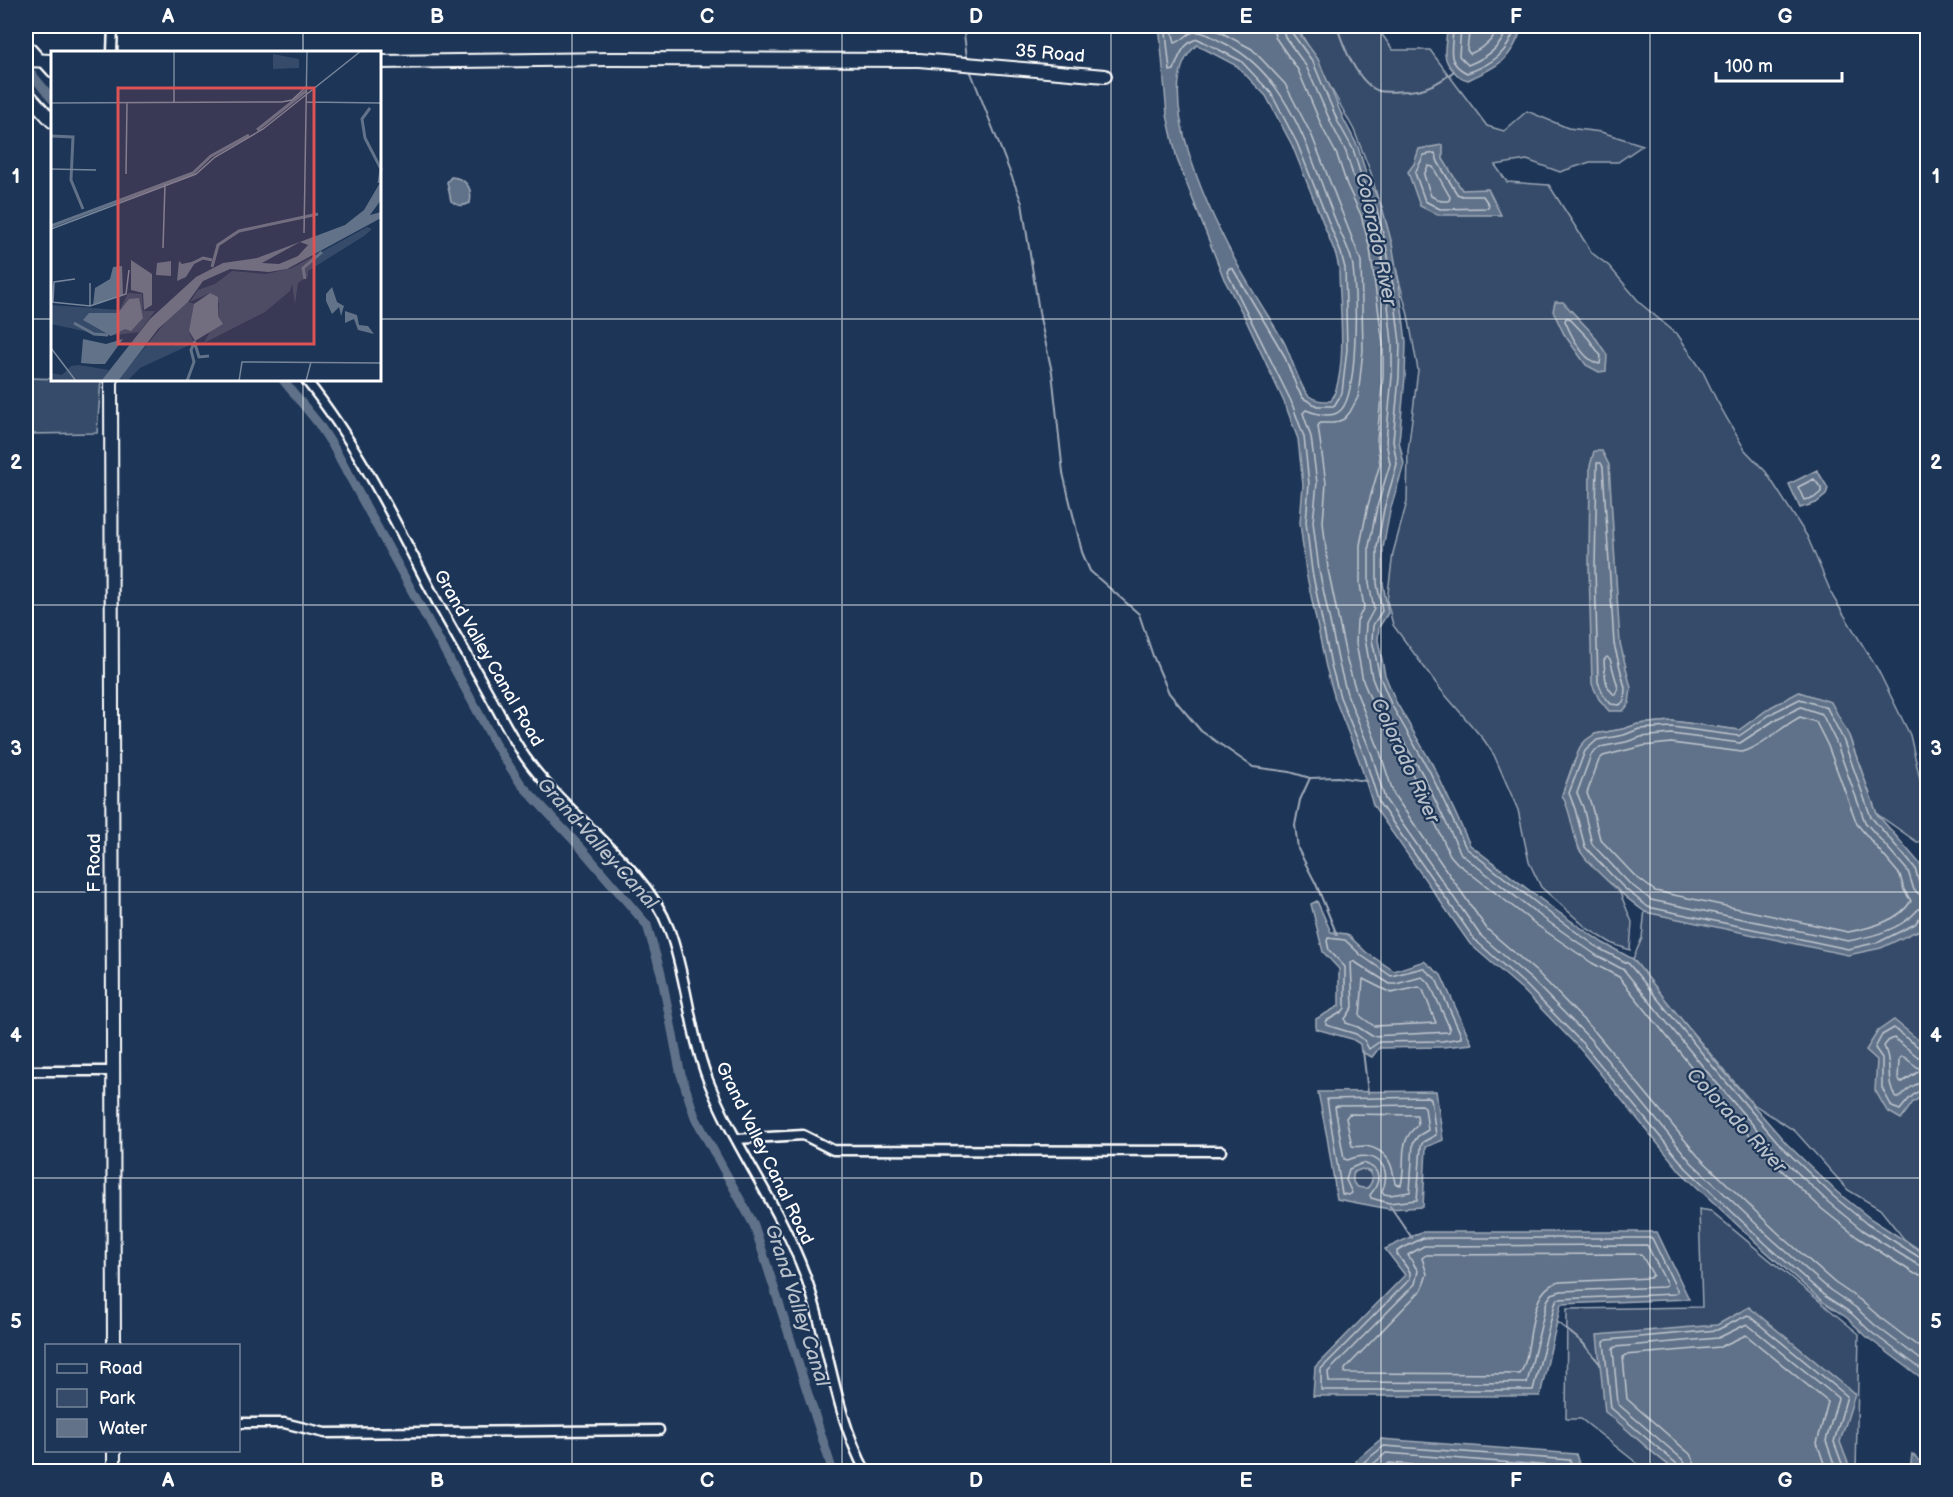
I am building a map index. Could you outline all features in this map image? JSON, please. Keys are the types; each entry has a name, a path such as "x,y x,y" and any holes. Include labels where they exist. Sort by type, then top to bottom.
{"street":[{"path":"112,26 112,51"},
{"path":"26,43 38,60 51,71"},
{"name":"35 Road","path":"381,62 612,59 919,60 1105,76"},
{"path":"26,92 51,120"},
{"name":"F Road","path":"111,381 114,1344"},
{"name":"Grand Valley Canal Road","path":"307,381 366,469 433,595 524,756 553,793 640,881 668,926 681,968 692,1026 708,1079 736,1139 777,1210 805,1274 820,1322 845,1423 866,1472"},
{"path":"26,1071 112,1071"},
{"path":"736,1139 803,1135 833,1150 1221,1151"},
{"path":"240,1423 284,1423 326,1433 659,1430"},
{"path":"114,1452 114,1472"}],"green space":[{"path":"1297,26 1376,26 1393,50 1430,50 1487,126 1504,131 1527,111 1568,128 1601,132 1643,145 1618,162 1590,162 1560,172 1527,160 1495,165 1507,182 1549,185 1592,253 1609,266 1641,304 1678,335 1703,372 1745,450 1766,472 1807,536 1833,597 1878,670 1910,735 1927,805 1927,841 1917,842 1877,814 1849,736 1739,730 1672,721 1638,724 1595,734 1574,761 1562,795 1570,810 1579,850 1620,893 1632,922 1630,950 1613,944 1588,929 1541,887 1529,862 1518,810 1494,755 1441,690 1393,625 1387,601 1393,553 1407,502 1408,451 1418,370 1408,315 1371,173 1354,130"},
{"path":"26,378 51,379 51,381 101,381 97,433 26,434"},
{"path":"1645,909 1856,951 1918,931 1927,925 1927,1255 1904,1239 1880,1209 1848,1190 1795,1131 1753,1104 1668,1004 1633,959 1642,938"},
{"path":"1362,1169 1369,1172 1372,1179 1369,1186 1362,1189 1355,1186 1352,1179 1355,1172"},
{"path":"1699,1209 1711,1211 1859,1334 1856,1471 1647,1471 1581,1419 1566,1419 1567,1309 1702,1307"}],"water":[{"name":"Colorado River","path":"1156,26 1294,26 1318,59 1382,207 1392,244 1406,342 1399,441 1404,464 1390,511 1383,548 1383,583 1388,613 1379,627 1378,640 1385,675 1396,702 1435,769 1470,845 1551,907 1603,943 1633,959 1719,1066 1786,1143 1837,1192 1871,1219 1927,1255 1927,1382 1867,1337 1847,1318 1822,1301 1681,1172 1580,1049 1523,990 1470,944 1373,805 1359,760 1335,699 1306,572 1300,522 1303,485 1298,439 1285,404 1224,279 1177,159 1167,115 1160,34","holes":["1197,45 1237,66 1266,96 1292,145 1336,255 1339,268 1342,336 1340,372 1337,388 1331,401 1311,398 1302,386 1284,342 1224,239 1199,183 1188,151 1181,119 1178,89 1183,64"]},
{"path":"1447,26 1522,27 1514,47 1502,61 1468,80 1457,75 1446,59"},
{"path":"1443,145 1443,159 1462,190 1488,189 1501,215 1438,215 1420,206 1408,172 1414,164 1419,149"},
{"path":"451,177 461,179 467,185 470,203 460,205 451,201 447,182"},
{"path":"1555,302 1563,302 1593,334 1607,355 1606,371 1599,372 1586,365 1564,334 1553,311"},
{"path":"1594,451 1602,451 1609,465 1620,643 1631,688 1629,704 1623,711 1609,711 1599,699 1592,684 1589,568 1590,466"},
{"path":"1817,470 1828,488 1826,495 1816,503 1800,508 1789,484"},
{"path":"1799,692 1831,702 1849,736 1877,814 1921,865 1927,894 1927,915 1921,929 1881,948 1848,955 1645,912 1609,882 1583,855 1576,841 1562,795 1580,747 1586,740 1595,734 1638,724 1672,721 1739,730 1771,707"},
{"path":"1317,901 1331,932 1347,934 1366,952 1394,971 1424,961 1441,975 1472,1044 1379,1048 1372,1057 1361,1052 1360,1044 1352,1039 1316,1029 1316,1019 1339,1006 1339,969 1323,952 1311,904"},
{"path":"1894,1020 1927,1047 1927,1093 1913,1102 1901,1119 1887,1111 1875,1090 1877,1060 1866,1050 1878,1031"},
{"path":"1436,1091 1443,1140 1426,1147 1423,1207 1389,1209 1337,1199 1318,1092","holes":["1362,1169 1371,1172 1372,1181 1368,1188 1355,1185 1354,1172"]},
{"path":"1421,1232 1657,1232 1689,1299 1561,1304 1540,1396 1313,1396 1315,1367 1405,1275 1385,1249"},
{"path":"1749,1307 1855,1394 1840,1442 1851,1471 1677,1471 1605,1412 1597,1335 1717,1325"},
{"path":"1381,1439 1576,1454 1581,1471 1358,1471 1356,1460"},
{"path":"1912,1454 1927,1466 1927,1471 1910,1471"}],"waterway":[{"path":"963,26 967,58"},
{"path":"1337,26 1347,54 1358,73 1364,81 1379,91 1421,89 1438,82 1454,71"},
{"name":"Grand Valley Canal","path":"26,67 51,98"},
{"path":"970,70 1022,203 1040,318 1052,372 1063,473 1082,552 1090,571 1139,614 1153,656 1169,693 1201,731 1253,767 1290,772 1310,778 1338,777 1366,781"},
{"name":"Grand Valley Canal","path":"284,381 318,423 333,446 497,747 521,784 581,848 647,925 661,973 680,1071 695,1117 754,1225 833,1472"},
{"path":"1310,778 1300,800 1295,825 1298,849 1316,884 1337,935"},
{"path":"1363,1051 1368,1093"},
{"path":"1390,1206 1412,1238"},
{"path":"1556,1321 1582,1342 1601,1365"}]}
